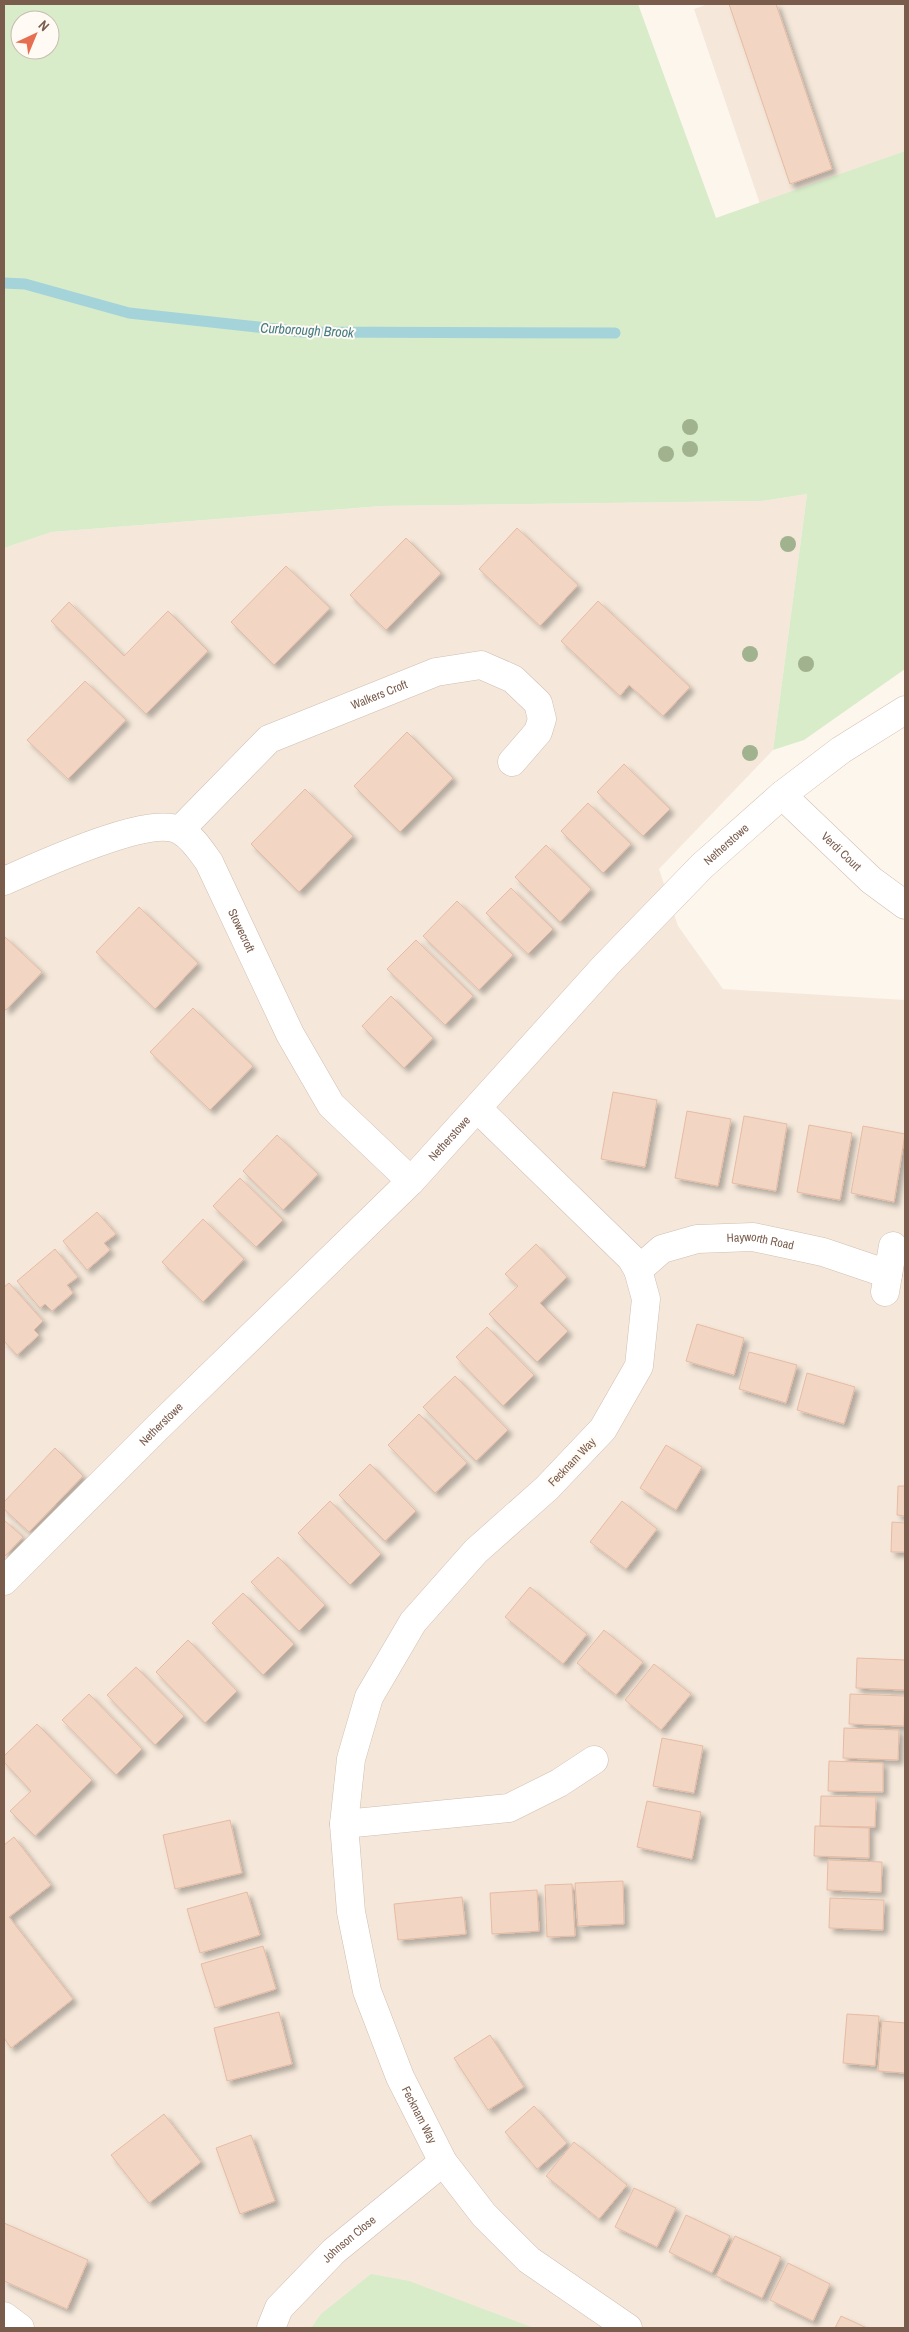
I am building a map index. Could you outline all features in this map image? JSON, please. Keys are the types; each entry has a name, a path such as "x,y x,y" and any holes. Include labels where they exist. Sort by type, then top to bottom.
{"street":[{"name":"Walkers Croft","path":"180,830 269,739 436,672 481,665 513,679 538,703 542,719 538,732 512,762"},
{"name":"Netherstowe","path":"4,1582 156,1429 411,1181 613,958 702,866 782,795 841,750 905,710"},
{"name":"Verdi Court","path":"782,795 871,880 905,905"},
{"path":"4,881 128,833 160,826 180,830"},
{"name":"Stowecroft","path":"180,830 197,845 210,862 290,1034 331,1105 411,1181"},
{"name":"Fecknam Way","path":"478,1109 630,1258 638,1270 646,1299 639,1366 603,1429 547,1488 476,1552 413,1622 370,1697 351,1759 344,1824 351,1912 367,1991 400,2077 443,2162 484,2215 529,2260 628,2328"},
{"name":"Hayworth Road","path":"638,1270 662,1249 697,1239 753,1237 823,1252 886,1283 893,1246"},
{"path":"344,1824 509,1808 559,1783 594,1760"},
{"name":"Johnson Close","path":"271,2328 279,2308 334,2251 443,2162"},
{"path":"4,2316 20,2328"}],"shaded area":[{"path":"708,4 905,4 905,151 760,204 694,9"},
{"path":"807,494 773,750 659,869 678,926 723,989 905,1000 905,2328 4,2328 4,548 52,532 382,506 762,501"}],"green space":[{"path":"4,4 638,4 716,218 905,151 905,669 804,740 773,750 807,494 762,501 382,506 52,532 4,548"},
{"path":"371,2274 409,2281 534,2328 311,2328 321,2314"}],"building":[{"path":"729,4 776,4 832,169 790,184"},
{"path":"517,528 578,585 540,626 479,569"},
{"path":"406,538 441,573 386,630 350,595"},
{"path":"286,566 330,608 274,665 231,622"},
{"path":"598,601 690,687 663,716 629,685 620,696 561,641"},
{"path":"69,602 124,656 168,611 208,651 146,714 51,621"},
{"path":"85,681 126,720 68,779 27,740"},
{"path":"407,732 453,778 400,832 354,786"},
{"path":"624,764 670,809 643,836 597,792"},
{"path":"305,789 353,836 299,892 251,844"},
{"path":"588,803 631,844 603,873 561,831"},
{"path":"546,845 591,889 560,922 515,877"},
{"path":"511,888 553,929 528,954 486,913"},
{"path":"457,901 513,955 479,990 423,936"},
{"path":"139,907 198,963 155,1009 96,952"},
{"path":"4,936 42,972 6,1010 4,1008"},
{"path":"416,940 473,996 445,1025 387,969"},
{"path":"391,996 433,1038 404,1068 362,1026"},
{"path":"193,1008 253,1066 210,1110 150,1052"},
{"path":"613,1092 657,1100 645,1167 601,1159"},
{"path":"687,1111 731,1119 718,1186 675,1178"},
{"path":"744,1116 787,1124 776,1191 732,1183"},
{"path":"809,1125 852,1133 840,1200 797,1192"},
{"path":"863,1126 905,1134 894,1202 851,1193"},
{"path":"277,1135 318,1174 283,1210 243,1171"},
{"path":"240,1178 283,1220 256,1247 213,1206"},
{"path":"97,1212 116,1234 104,1243 110,1250 87,1270 63,1241"},
{"path":"203,1219 244,1259 203,1302 162,1262"},
{"path":"536,1244 567,1277 540,1303 568,1331 537,1362 489,1314 518,1286 505,1274"},
{"path":"55,1249 78,1277 67,1285 73,1293 52,1311 45,1304 40,1308 17,1281"},
{"path":"9,1283 43,1321 34,1330 39,1335 17,1355 4,1341 4,1287"},
{"path":"697,1324 744,1338 734,1375 686,1361"},
{"path":"487,1327 534,1375 503,1406 456,1357"},
{"path":"749,1352 797,1365 786,1403 739,1389"},
{"path":"807,1373 855,1387 844,1424 797,1410"},
{"path":"455,1376 508,1430 476,1461 423,1407"},
{"path":"419,1414 467,1463 435,1493 388,1445"},
{"path":"666,1445 702,1467 676,1510 640,1488"},
{"path":"55,1448 83,1476 29,1532 4,1509 4,1502"},
{"path":"370,1464 416,1511 385,1541 339,1495"},
{"path":"898,1486 905,1486 905,1516 897,1515"},
{"path":"330,1501 381,1554 350,1585 298,1533"},
{"path":"622,1501 657,1529 626,1569 590,1542"},
{"path":"4,1520 23,1537 4,1557"},
{"path":"892,1522 905,1523 905,1552 891,1552"},
{"path":"278,1557 325,1605 299,1631 251,1582"},
{"path":"530,1587 587,1634 563,1664 505,1617"},
{"path":"243,1593 294,1644 263,1675 212,1623"},
{"path":"604,1630 643,1662 616,1695 577,1663"},
{"path":"188,1640 237,1691 205,1723 156,1672"},
{"path":"857,1658 905,1660 905,1690 856,1688"},
{"path":"654,1664 691,1694 661,1730 625,1700"},
{"path":"136,1667 184,1716 155,1745 107,1695"},
{"path":"89,1694 142,1749 116,1775 62,1720"},
{"path":"850,1694 905,1696 904,1726 849,1724"},
{"path":"37,1724 92,1780 35,1836 10,1811 31,1791 4,1762 4,1756"},
{"path":"844,1728 899,1730 898,1760 843,1758"},
{"path":"662,1738 703,1746 694,1793 653,1786"},
{"path":"829,1761 883,1763 883,1792 828,1791"},
{"path":"821,1796 876,1797 875,1827 820,1826"},
{"path":"647,1801 701,1812 692,1859 637,1847"},
{"path":"230,1820 242,1873 175,1889 163,1835"},
{"path":"815,1826 869,1828 869,1858 814,1856"},
{"path":"14,1837 51,1885 9,1917 73,1999 11,2048 4,2038 4,1845"},
{"path":"828,1860 882,1862 881,1892 827,1890"},
{"path":"623,1881 624,1924 578,1926 575,1883"},
{"path":"572,1884 575,1936 547,1937 545,1885"},
{"path":"537,1890 539,1931 492,1934 490,1893"},
{"path":"247,1892 260,1935 200,1953 187,1909"},
{"path":"462,1897 466,1934 398,1940 394,1904"},
{"path":"830,1898 884,1900 883,1930 829,1928"},
{"path":"263,1946 276,1989 215,2008 201,1964"},
{"path":"279,2012 292,2064 227,2081 214,2028"},
{"path":"847,2014 879,2016 875,2066 843,2063"},
{"path":"882,2021 905,2023 905,2073 878,2071"},
{"path":"490,2035 524,2087 488,2110 454,2058"},
{"path":"534,2106 567,2143 537,2169 505,2132"},
{"path":"164,2114 201,2162 149,2203 111,2155"},
{"path":"251,2135 275,2201 240,2214 216,2148"},
{"path":"574,2142 627,2185 599,2219 546,2176"},
{"path":"634,2188 676,2208 657,2247 615,2227"},
{"path":"686,2215 730,2236 712,2273 669,2252"},
{"path":"4,2223 88,2260 67,2309 4,2281"},
{"path":"735,2236 781,2257 762,2298 716,2276"},
{"path":"788,2263 830,2284 813,2321 770,2300"},
{"path":"841,2316 867,2328 835,2328"}],"waterway":[{"name":"Curborough Brook","path":"4,283 25,284 129,313 303,332 615,333"}]}
